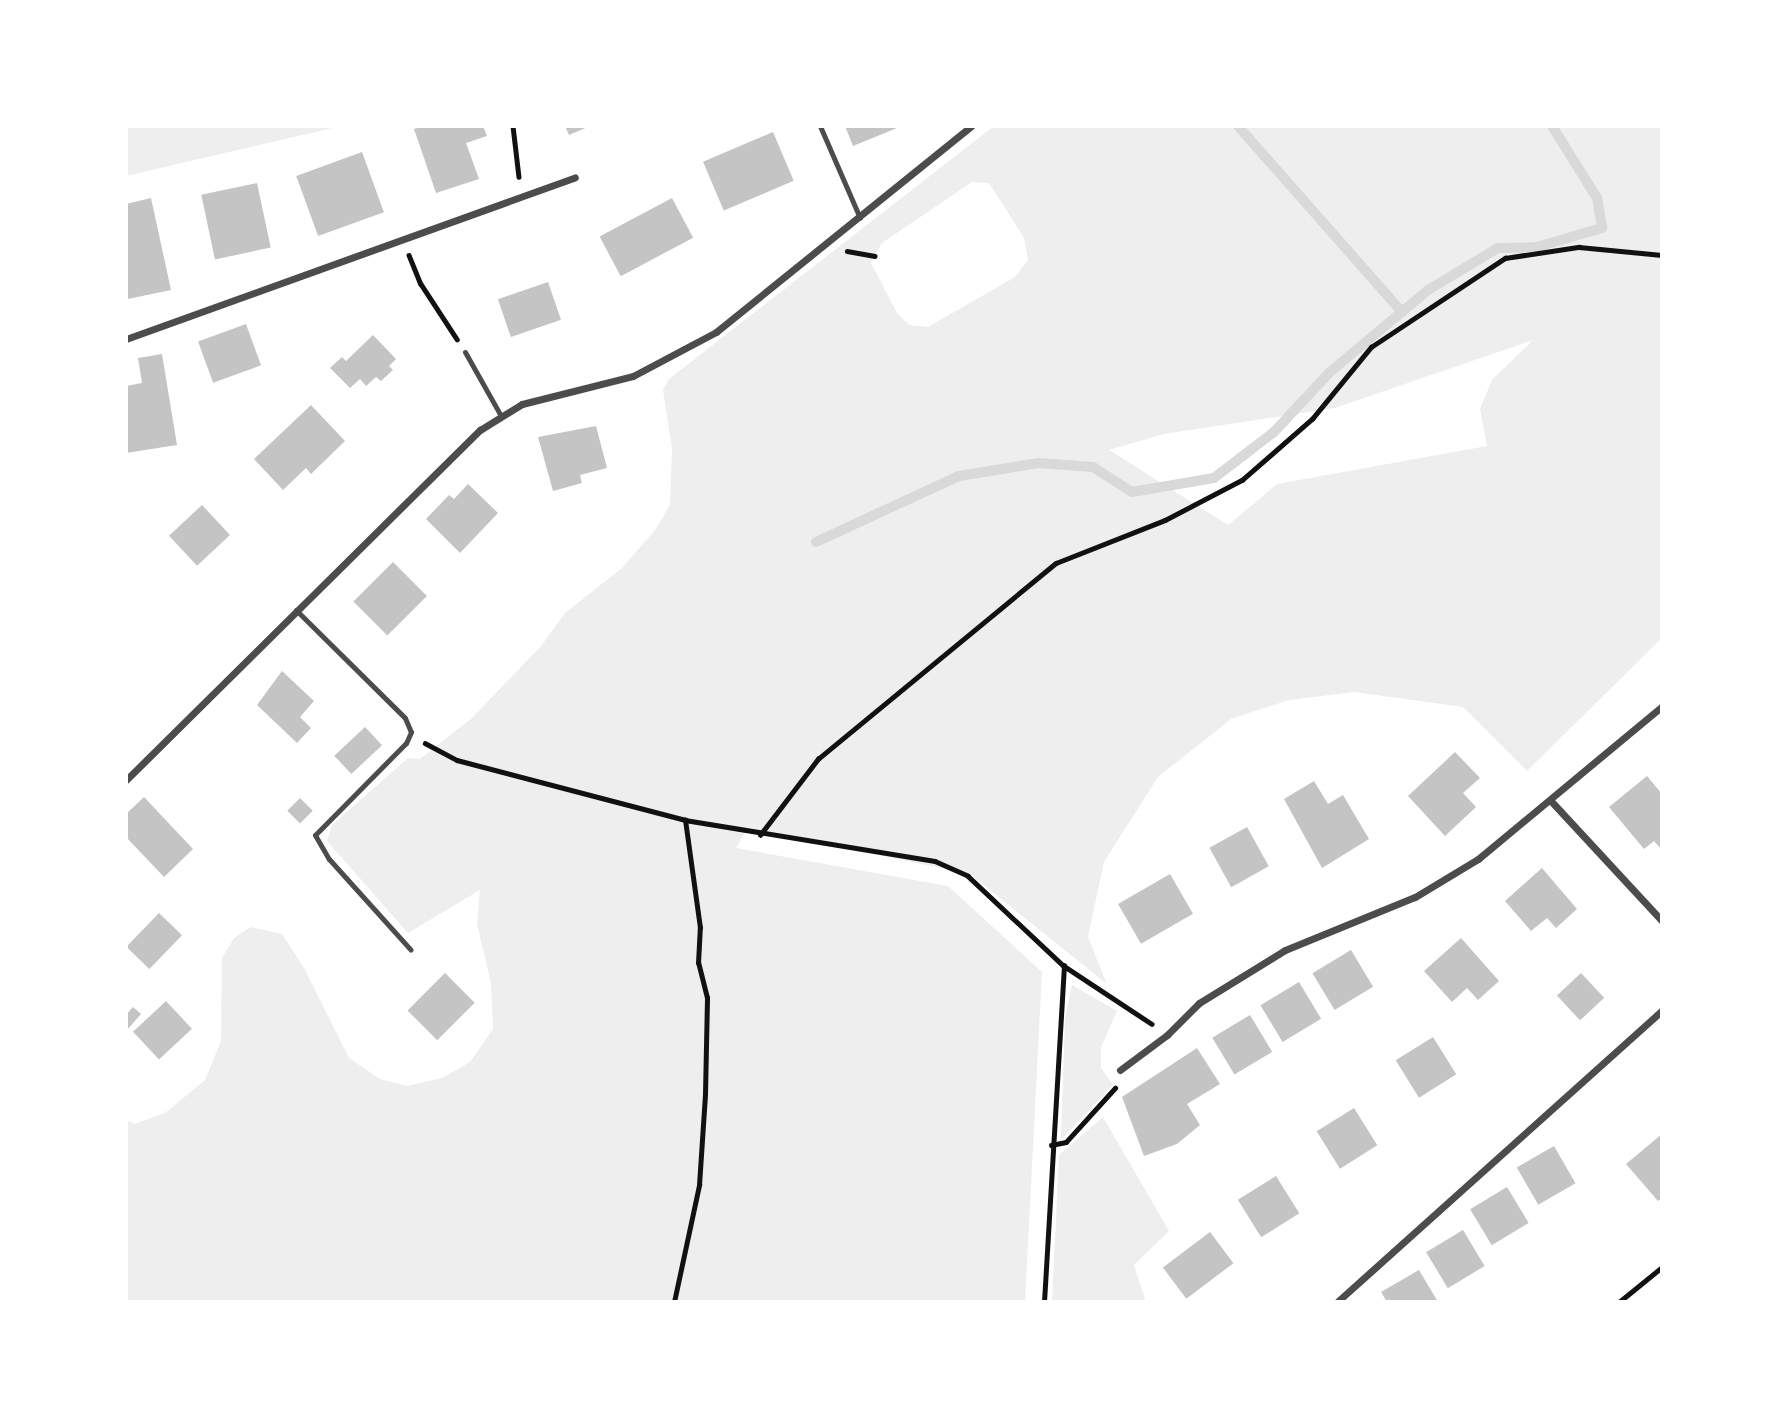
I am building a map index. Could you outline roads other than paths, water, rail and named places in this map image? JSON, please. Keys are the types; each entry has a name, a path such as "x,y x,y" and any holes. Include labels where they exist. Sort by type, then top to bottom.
{"street":[{"path":"126,780 294,609 500,414 522,404 633,376 716,332 971,126"},
{"path":"126,339 521,199 575,177"},
{"path":"1120,1070 1167,1035 1199,1003 1285,950 1446,880 1551,801 1662,706"},
{"path":"1551,801 1662,921"},
{"path":"1337,1302 1662,1010"}],"lane":[{"path":"820,126 860,218"},
{"path":"465,352 500,414"},
{"path":"294,609 405,718 411,732 406,743 315,835 329,859 411,950"}],"waterway":[{"path":"1238,126 1402,312"},
{"path":"816,542 959,476 1038,463 1093,467 1132,492 1214,478 1274,432 1330,372 1428,290 1498,248 1537,247 1602,228 1597,198 1552,126"}]}
